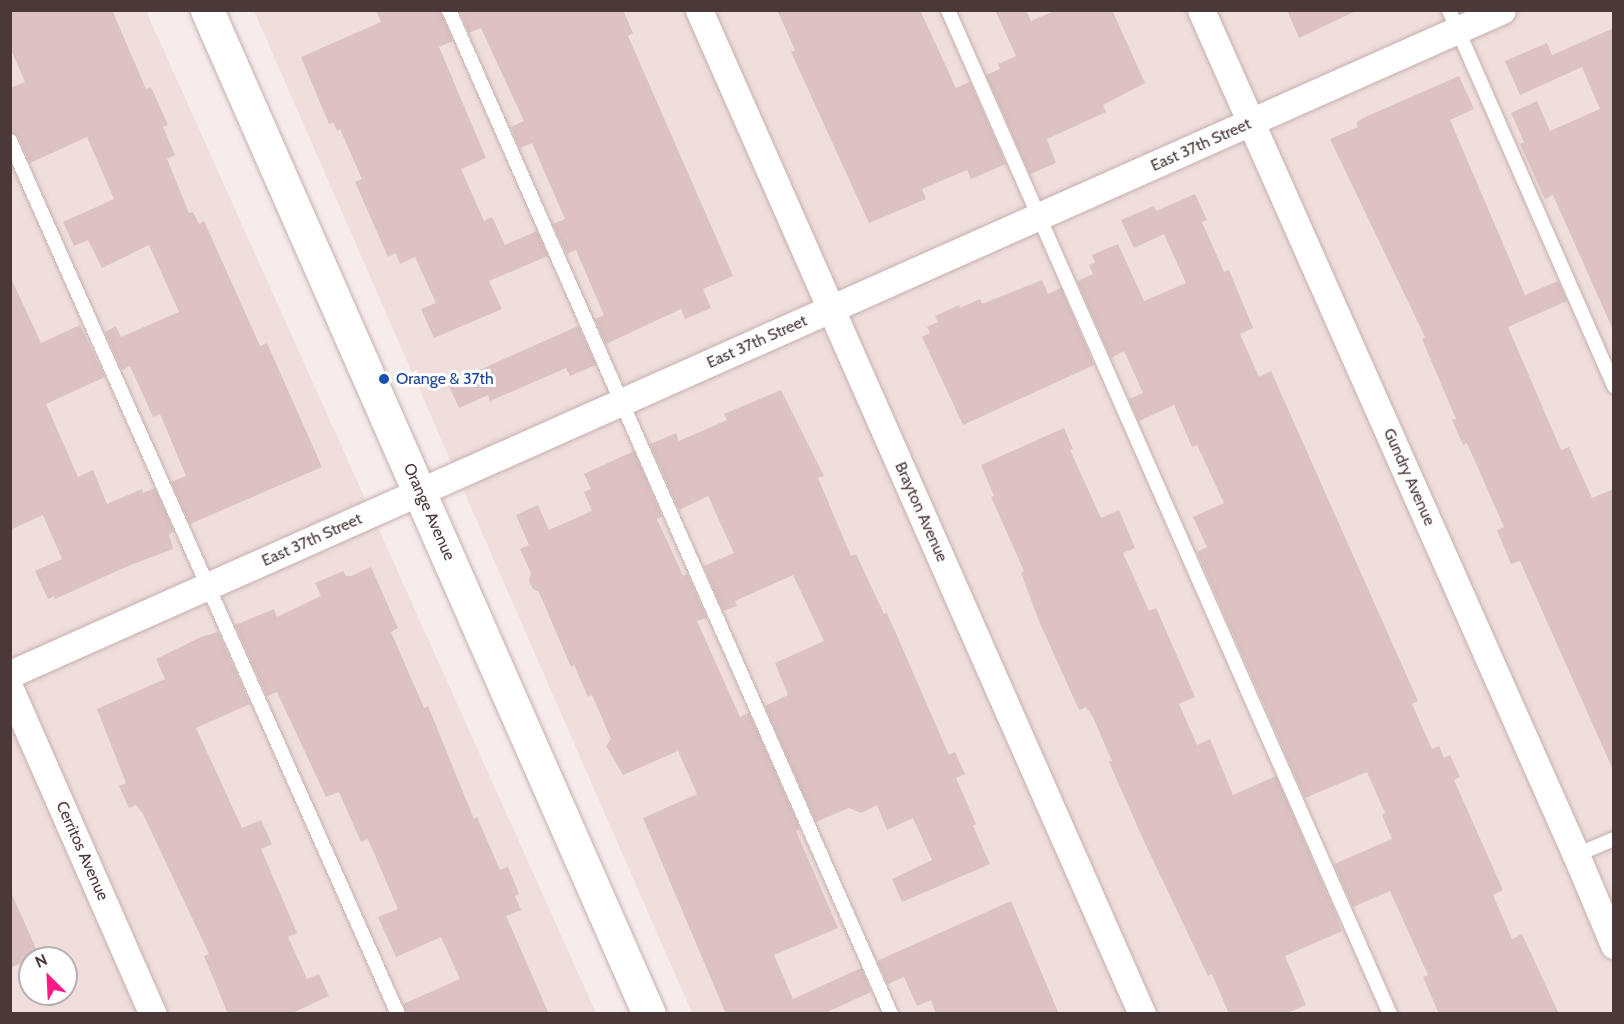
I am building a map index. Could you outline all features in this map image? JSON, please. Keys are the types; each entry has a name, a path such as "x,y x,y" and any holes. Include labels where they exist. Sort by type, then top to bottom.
{"street":[{"name":"Orange Avenue","path":"207,10 650,1014"},
{"name":"Brayton Avenue","path":"699,10 1142,1014"},
{"name":"Gundry Avenue","path":"1201,10 1614,945"},
{"name":"East 37th Street","path":"10,674 1251,122 1453,20 1502,10"},
{"name":"Cerritos Avenue","path":"10,689 153,1014"}],"lane":[{"path":"449,10 891,1014"},
{"path":"948,10 1041,216 1390,1014"},
{"path":"1453,20 1614,386"},
{"path":"10,141 398,1014"},
{"path":"1576,855 1614,839"}],"shaded area":[{"path":"10,11 146,11 596,1013 11,1013"},
{"path":"254,11 1613,11 1613,1013 692,1013"}],"building":[{"path":"10,10 112,10 146,89 151,87 168,125 163,127 175,155 167,159 189,213 193,212 199,224 204,221 260,346 267,343 322,467 190,524 171,482 186,476 160,414 153,417 130,366 122,370 105,332 116,326 121,337 179,312 149,245 102,268 88,240 74,246 63,222 114,199 87,137 30,163 18,137 10,132 10,88 25,82 10,47"},
{"path":"376,10 440,10 453,41 439,47 486,158 461,169 484,221 492,217 505,245 537,231 548,256 489,281 502,309 434,338 421,309 436,303 415,257 400,264 396,253 388,257 355,182 362,179 340,129 337,131 333,122 329,124 301,57 381,22"},
{"path":"459,10 623,10 633,33 628,36 733,276 703,289 711,308 685,319 681,309 606,344 595,319 604,315 576,250 567,254 553,224 565,219 532,143 520,148 511,127 524,121 481,28 469,33"},
{"path":"777,10 920,10 956,88 970,82 1006,164 971,179 967,170 922,189 926,199 869,223 791,52 795,50"},
{"path":"995,10 1026,10 1031,21 1056,10 1112,10 1145,83 1103,105 1106,112 1047,139 1056,163 1030,174 986,75 1000,69 998,64 1016,56"},
{"path":"1287,10 1358,10 1299,38"},
{"path":"1614,28 1614,332 1553,195 1545,199 1520,144 1524,142 1511,113 1537,101 1550,131 1600,109 1582,67 1520,95 1505,61 1547,43 1552,55"},
{"path":"1459,76 1474,109 1450,120 1525,295 1558,281 1567,301 1508,327 1561,450 1569,447 1592,498 1614,489 1614,772 1520,561 1511,564 1497,530 1504,527 1467,443 1463,445 1452,420 1456,419 1422,339 1425,337 1330,139 1358,127 1356,123 1363,118"},
{"path":"1195,194 1207,220 1202,222 1224,272 1229,270 1253,328 1240,334 1259,377 1271,371 1418,701 1412,704 1432,749 1439,746 1444,758 1450,755 1460,777 1454,780 1503,890 1493,895 1512,939 1522,934 1559,1014 1439,1014 1423,977 1428,975 1390,891 1353,907 1334,864 1392,839 1382,815 1385,813 1367,772 1305,798 1197,552 1207,547 1193,517 1224,503 1197,445 1192,447 1174,405 1139,421 1129,399 1143,393 1124,351 1111,358 1077,281 1093,274 1089,265 1095,262 1092,255 1118,244 1144,301 1186,283 1164,234 1134,248 1121,220 1154,206 1156,211"},
{"path":"10,276 41,343 80,325 105,377 46,404 78,477 93,470 107,504 142,489 143,493 155,488 174,532 169,534 173,549 128,566 55,599 54,596 48,599 35,571 62,559 43,515 10,530"},
{"path":"1042,280 1048,294 1061,288 1094,365 963,425 922,337 930,333 927,327 938,322 935,316 959,305 960,308 980,299 982,304"},
{"path":"578,326 596,365 570,376 566,368 490,401 488,395 459,408 448,384"},
{"path":"781,390 824,476 818,478 851,556 856,554 884,614 887,613 949,755 955,752 965,774 956,778 976,824 973,826 990,864 902,902 892,879 932,860 913,818 887,830 877,805 861,813 849,808 816,822 765,706 788,695 775,663 824,641 793,575 735,601 737,606 723,611 704,566 734,553 708,496 679,510 650,444 676,433 679,441 727,420 724,414"},
{"path":"1064,428 1073,449 1070,450 1101,518 1119,510 1135,548 1123,553 1149,611 1156,608 1195,697 1179,704 1197,745 1210,739 1233,795 1276,776 1336,915 1342,931 1285,956 1306,1005 1285,1014 1229,1014 1212,974 1208,976 1143,839 1109,762 1112,761 1093,717 1086,707 1079,710 1039,621 1021,573 1024,571 991,497 994,496 981,465"},
{"path":"634,451 662,517 657,519 683,576 687,574 707,618 697,621 740,717 749,713 800,829 796,831 838,928 774,955 793,999 861,968 871,992 823,1014 726,1014 643,818 697,794 678,751 623,775 606,746 611,739 592,695 588,697 574,665 571,667 539,592 533,589 529,581 531,573 520,549 529,545 516,515 538,505 549,530 592,511 584,492 591,489 584,474"},
{"path":"371,567 398,628 391,632 424,708 428,706 474,819 477,817 500,870 508,867 519,894 515,896 521,910 506,916 549,1014 407,1014 403,1004 460,979 441,937 396,957 378,917 398,909 368,839 361,842 339,792 326,797 277,692 267,696 235,625 274,609 277,617 321,596 315,583 343,571 346,576 351,576"},
{"path":"218,632 250,704 196,728 242,828 261,820 272,844 261,849 297,933 288,937 307,979 319,974 329,996 290,1014 228,1014 204,956 209,954 143,814 136,805 129,808 119,786 126,783 97,709 165,679 156,659 201,637"},
{"path":"10,890 35,946 18,946 18,964 10,968"},
{"path":"1011,901 1059,1014 936,1014 931,1000 917,1006 904,977 888,984 877,961"}],"place":[{"name":"Orange & 37th","path":"384,379"}]}
